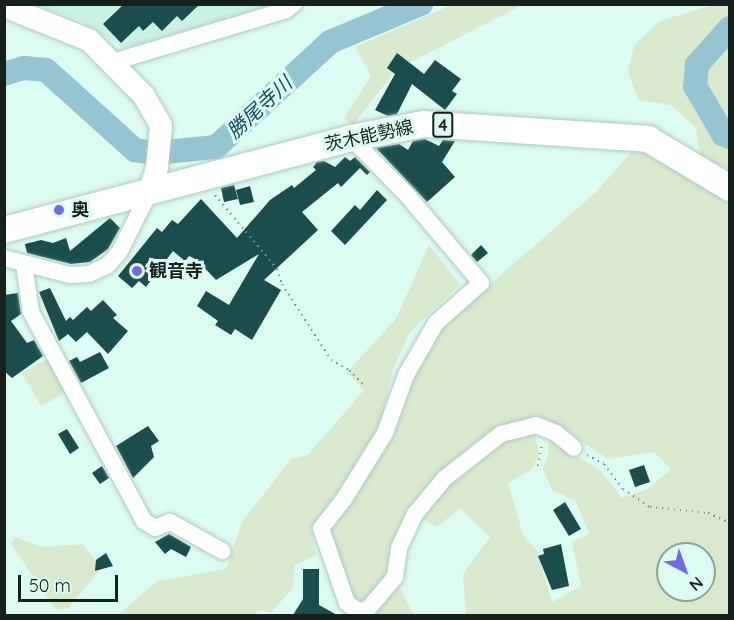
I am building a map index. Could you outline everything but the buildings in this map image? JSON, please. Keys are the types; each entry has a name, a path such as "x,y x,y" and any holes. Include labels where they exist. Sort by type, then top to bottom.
{"main road":[{"name":"茨木能勢線","path":"4,230 351,138 424,124 628,135 648,140 729,188"}],"street":[{"path":"113,62 286,10 294,4"},
{"path":"4,6 89,40 144,96 161,126 157,166 150,191 140,217 108,265 89,274 70,275 4,258"},
{"path":"351,138 407,195 481,283 435,323 406,375 385,433 344,499 321,528 347,603 358,611 368,609 394,578 399,548 415,514 445,477 501,434 536,425 556,433 574,448"},
{"path":"24,264 31,312 144,521 155,528 170,522 222,551"}],"path":[{"path":"213,193 277,269 289,293 331,360 349,370 363,384"},
{"path":"536,425 542,439 538,466"},
{"path":"574,448 604,464 623,489 651,507 708,513 729,523"}],"shaded area":[{"path":"36,5 273,5 124,48 79,20"},
{"path":"451,5 522,5 411,62 394,61 391,76 353,125 344,118 371,76 355,47"},
{"path":"713,5 729,5 729,23 694,64 691,86 719,135 729,140 729,168 701,161 696,128 671,105 638,100 628,72 634,45 660,21"},
{"path":"729,37 729,129 702,85 703,68"},
{"path":"631,153 660,153 718,196 729,199 729,615 466,615 463,574 490,537 460,508 437,527 422,518 448,482 503,439 533,430 537,442 539,454 532,469 508,483 523,535 537,550 552,602 581,586 572,542 589,534 576,501 552,490 543,469 549,453 548,439 600,470 622,498 648,489 671,469 654,452 608,459 562,428 537,417 501,425 441,473 388,577 362,603 352,597 329,527 443,325 594,194"},
{"path":"429,245 460,284 409,333 393,370 379,431 312,528 316,555 295,565 293,588 271,613 261,610 250,616 116,616 158,581 226,569 242,522 291,459 308,455 364,390 347,372 396,319"},
{"path":"49,358 68,391 41,406 22,373"},
{"path":"15,537 42,547 83,544 101,568 69,608 56,610 11,544"},
{"path":"397,583 414,615 360,616"}],"waterway":[{"name":"勝尾寺川","path":"4,74 24,68 46,70 135,150 155,153 216,147 330,42 421,4"},
{"name":"勝尾寺川","path":"730,28 697,65 695,86 723,134 730,137"}],"place":[{"name":"奥","path":"59,210"},
{"name":"観音寺","path":"137,271"}]}
